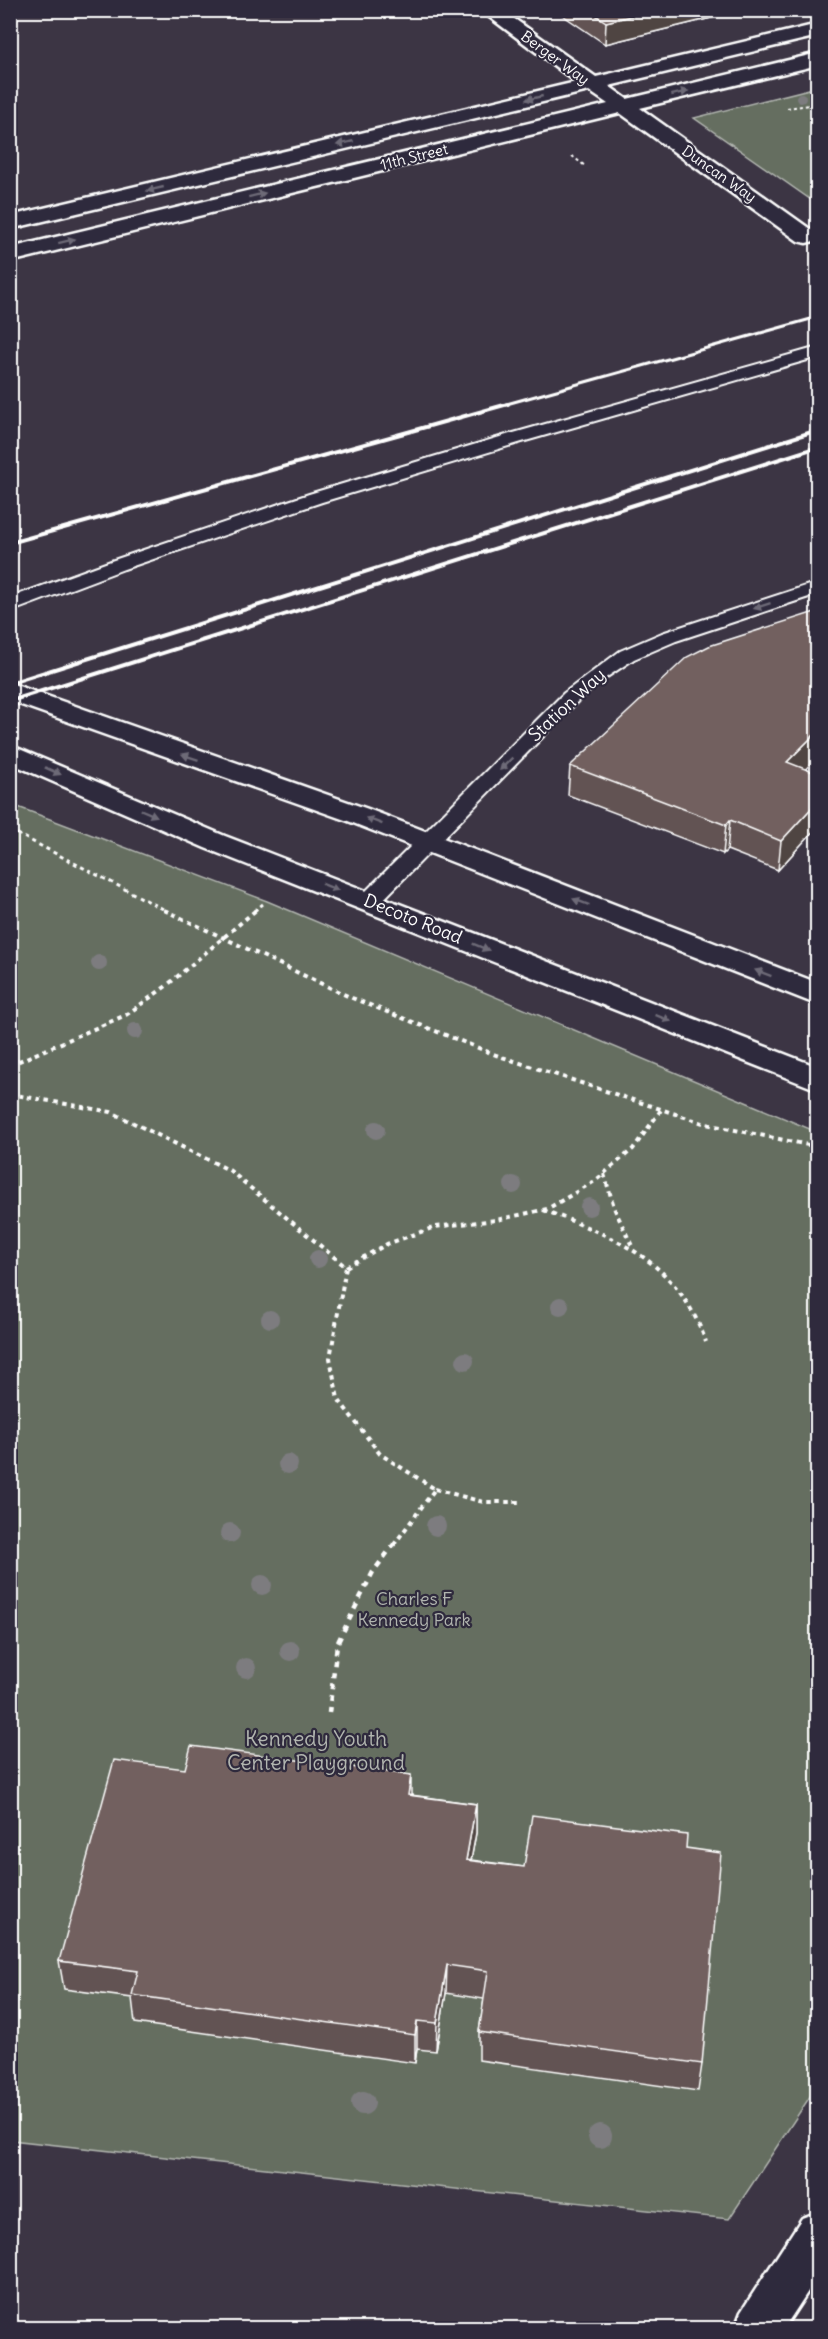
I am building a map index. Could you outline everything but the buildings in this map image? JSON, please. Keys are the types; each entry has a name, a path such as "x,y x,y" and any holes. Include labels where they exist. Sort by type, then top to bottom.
{"street":[{"name":"Berger Way","path":"489,10 623,106"},
{"name":"11th Street","path":"10,224 818,30"},
{"name":"11th Street","path":"10,255 818,59"},
{"name":"Duncan Way","path":"623,106 806,236 818,233"},
{"path":"10,691 63,712 358,815 818,995"},
{"name":"Decoto Road","path":"10,753 215,842 818,1079"},
{"path":"758,2328 818,2234"}],"lane":[{"path":"10,606 123,561 436,460 818,352"},
{"name":"Station Way","path":"368,902 571,698 600,673 627,655 669,637 818,588"}],"path":[{"path":"10,830 92,874 223,939 352,998 496,1054 662,1110 706,1124 818,1147"},
{"path":"10,1065 126,1015 165,987 267,901"},
{"path":"10,1094 111,1112 229,1170 346,1267"},
{"path":"346,1267 387,1244 435,1227 496,1220 542,1210 586,1187 604,1174 633,1149 662,1110"},
{"path":"604,1174 615,1210 632,1247"},
{"path":"542,1210 589,1227 632,1247 669,1277 692,1309 706,1342"},
{"path":"346,1267 330,1358 338,1399 380,1454 435,1489 483,1502 522,1502"},
{"path":"329,1713 337,1644 373,1572 435,1489"}],"green space":[{"path":"817,87 817,204 694,118"},
{"name":"Charles F Kennedy Park","path":"10,804 267,901 817,1132 817,2086 729,2219 11,2140"}],"railway":[{"path":"503,405 818,317"},
{"path":"10,543 508,404"},
{"path":"10,683 818,430"},
{"path":"10,701 818,447"}],"park label":[{"name":"Kennedy Youth Center Playground","path":"316,1751"}]}
